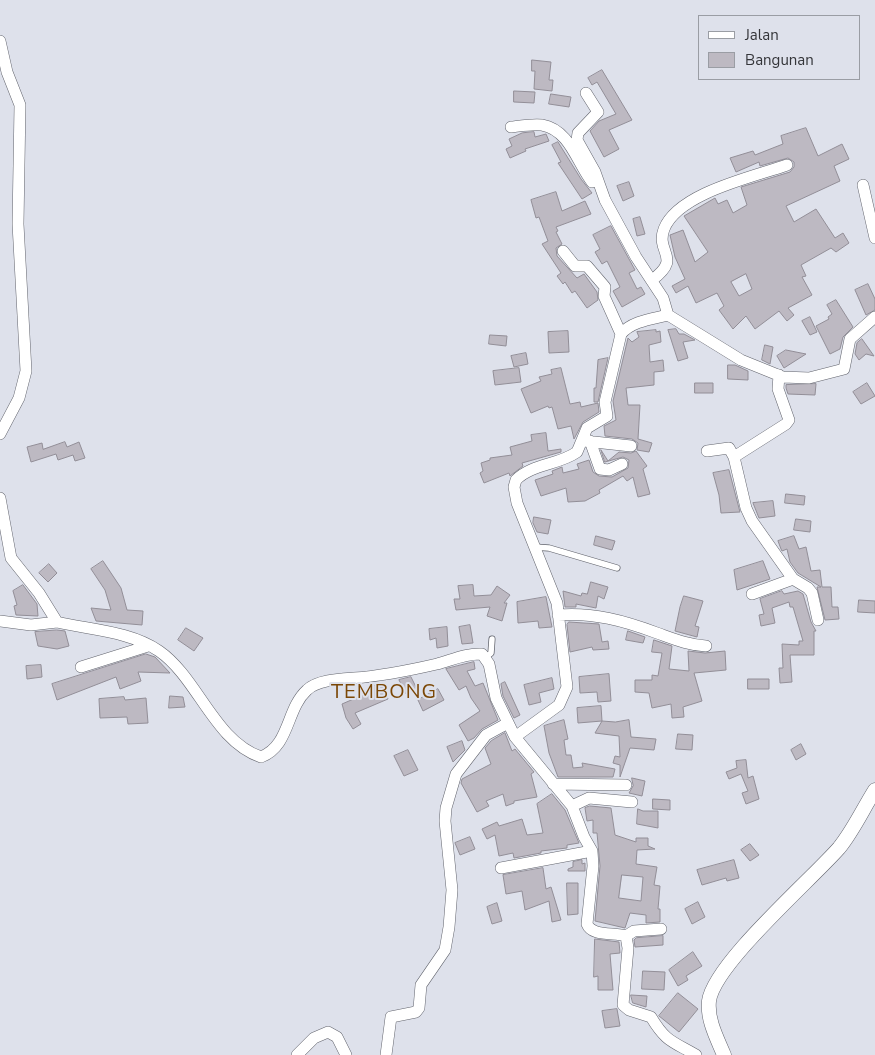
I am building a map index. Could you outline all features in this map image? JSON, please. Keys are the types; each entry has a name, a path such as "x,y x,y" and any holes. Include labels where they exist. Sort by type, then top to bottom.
{"street":[{"path":"0,41 7,72 20,105 18,224 26,371 19,398 0,434"},
{"path":"586,93 598,112 578,133 577,140 595,172 605,200"},
{"path":"510,127 541,125 562,136 573,149 605,200 636,257 663,298 668,315 742,360 779,375 809,378 841,372 846,365 850,339 875,317"},
{"path":"652,280 666,268 668,260 663,242 664,231 671,216 698,196 787,165"},
{"path":"863,184 875,238"},
{"path":"563,250 575,266 587,266 602,282 605,288 604,296 621,334"},
{"path":"515,736 559,705 564,698 567,676 557,603 517,503 514,487 516,480 534,469 571,456 577,452 585,441 587,428 606,416 605,402 621,334 625,329 641,322 668,315"},
{"path":"734,457 786,424 789,420 778,389 779,375"},
{"path":"585,441 632,446"},
{"path":"585,441 600,469 609,470 622,464"},
{"path":"707,451 729,448 734,457 746,508 752,521 793,579 808,588 812,593 818,620"},
{"path":"0,498 11,558 39,593 57,622"},
{"path":"752,594 793,579"},
{"path":"558,615 595,615 620,621 692,645 706,646"},
{"path":"0,621 31,625 57,622 126,636 159,651 176,667 229,736 246,752 262,757 278,747 298,698 309,687 329,681 367,677 438,664 474,653 482,654 486,657 496,698 515,736 572,806 584,838 592,851 593,866 587,918 589,929 594,932 626,936 634,931 661,929"},
{"path":"81,667 148,646"},
{"path":"386,1055 391,1017 416,1012 419,1008 421,985 445,950 450,927 452,890 445,821 446,808 456,774 486,735 508,723"},
{"path":"553,784 626,785"},
{"path":"724,1055 712,1027 709,1001 718,978 738,953 840,846 875,790"},
{"path":"572,806 589,798 632,802"},
{"path":"501,868 592,851"},
{"path":"626,936 628,948 623,1000 625,1008 651,1017 656,1028 665,1038 696,1055"},
{"path":"297,1055 314,1038 328,1032 337,1037 346,1055"}],"lane":[{"path":"534,547 549,548 617,568"},
{"path":"486,657 491,653 492,639"}],"building":[{"path":"532,60 551,62 549,80 553,80 552,91 534,89 535,71 532,71"},
{"path":"602,70 632,120 609,130 619,149 604,157 590,131 599,121 616,114 597,82 592,85 588,78"},
{"path":"514,91 535,92 534,103 514,102"},
{"path":"551,94 571,97 569,107 549,104"},
{"path":"806,128 818,156 842,144 849,159 834,166 840,181 786,206 794,222 816,209 835,238 843,233 849,243 836,252 831,248 801,265 806,276 802,277 812,295 788,308 794,315 787,321 779,311 755,329 746,316 733,329 719,310 724,306 717,293 696,303 688,286 676,293 672,286 685,279 675,257 670,235 683,230 695,262 708,252 684,216 715,198 718,204 727,200 733,213 747,205 741,187 790,172 794,167 794,162 788,158 760,166 759,162 736,172 730,158 753,151 755,155 783,144 781,136","holes":["746,274 752,289 739,296 731,282"]},
{"path":"534,132 535,137 546,134 549,141 525,149 526,151 510,158 506,149 512,146 509,139 522,133"},
{"path":"558,142 592,193 582,199 558,163 561,162 552,145"},
{"path":"629,182 634,196 623,201 617,186"},
{"path":"556,192 562,211 585,201 591,214 556,227 558,231 556,232 562,244 556,248 557,256 577,278 584,274 597,292 598,300 587,308 575,291 572,293 565,282 563,284 557,276 561,273 542,244 548,241 539,217 536,218 531,200"},
{"path":"640,217 645,234 637,236 633,219"},
{"path":"611,226 635,270 629,273 637,289 641,287 645,294 622,307 613,291 620,287 607,261 602,264 595,252 600,249 593,235"},
{"path":"868,284 875,299 875,310 866,315 855,290"},
{"path":"836,300 853,327 843,337 840,349 830,354 816,326 829,319 828,317 832,314 827,305"},
{"path":"810,317 817,332 810,335 802,321"},
{"path":"676,329 679,334 684,334 695,340 683,342 688,358 678,361 668,330"},
{"path":"656,330 656,332 660,331 661,342 649,345 650,362 663,360 664,371 654,372 654,385 626,388 628,405 640,405 638,439 652,443 649,452 637,450 638,443 632,439 605,436 604,426 616,420 613,401 628,338 632,342 639,337 637,332"},
{"path":"568,331 569,352 549,353 548,332"},
{"path":"490,335 507,336 506,346 489,344"},
{"path":"862,339 874,356 866,354 859,360 855,354 857,343"},
{"path":"765,345 773,347 770,364 762,360"},
{"path":"786,350 806,354 784,368 777,356"},
{"path":"526,353 528,364 514,367 511,356"},
{"path":"608,358 598,402 594,402 598,360"},
{"path":"728,365 735,365 748,371 748,380 728,379"},
{"path":"519,368 521,382 495,385 493,371"},
{"path":"561,368 570,404 580,402 581,407 598,403 599,412 583,422 574,439 571,426 558,429 552,407 549,408 548,406 531,413 521,389 541,381 539,377 552,374 551,370"},
{"path":"695,383 713,383 713,393 695,393"},
{"path":"867,383 875,396 861,404 853,392"},
{"path":"816,384 815,395 788,394 786,388 786,385"},
{"path":"546,433 548,451 561,449 561,452 522,463 523,466 510,476 509,473 484,483 480,473 483,471 481,463 490,460 490,458 512,455 510,447 532,441 531,435"},
{"path":"65,442 67,447 79,442 85,458 75,461 73,455 58,460 56,454 31,462 27,447 42,443 43,449"},
{"path":"601,450 608,461 619,452 631,453 636,451 647,466 643,469 650,494 638,497 633,477 627,481 623,476 599,490 600,493 585,501 568,502 566,488 541,496 535,480 553,474 552,471 562,467 563,473 579,469 577,464 589,460 593,472 599,476 612,477 628,468 629,460 623,457 605,462"},
{"path":"729,470 740,512 721,513 719,495 713,473"},
{"path":"786,494 805,496 804,505 785,503"},
{"path":"773,501 775,516 759,518 753,503"},
{"path":"534,517 551,520 548,534 537,532 533,523"},
{"path":"796,519 811,521 810,532 794,530"},
{"path":"596,536 615,541 612,550 594,545"},
{"path":"794,536 799,549 806,547 811,571 820,570 822,587 831,587 832,607 838,607 839,619 825,620 817,587 821,587 798,573 790,562 787,549 782,551 778,541"},
{"path":"103,561 121,588 127,610 143,611 142,625 96,621 91,608 111,610 105,590 91,569"},
{"path":"763,561 770,579 737,590 734,570"},
{"path":"49,564 57,573 48,582 39,573"},
{"path":"591,582 608,587 604,599 598,596 596,608 576,604 576,607 565,607 563,591 581,596 582,593 587,594"},
{"path":"23,585 37,604 38,616 16,615 14,606 17,605 13,591"},
{"path":"473,585 474,596 491,595 497,586 510,595 504,603 507,603 502,621 487,616 490,607 456,610 454,599 460,599 458,586"},
{"path":"782,591 784,594 798,591 803,594 811,622 816,631 814,631 814,655 790,655 792,682 780,683 779,668 783,668 782,644 799,645 799,641 803,641 793,607 790,607 789,602 772,608 775,623 761,626 759,615 764,614 760,599"},
{"path":"684,596 703,601 695,626 699,627 697,637 675,631"},
{"path":"546,597 552,627 539,628 538,621 518,623 517,602"},
{"path":"859,600 875,601 875,613 858,612"},
{"path":"569,622 599,624 602,642 608,641 609,649 593,650 592,647 570,652 567,625"},
{"path":"470,625 473,643 462,644 459,627"},
{"path":"447,627 448,646 437,648 436,638 430,640 429,629"},
{"path":"186,628 203,638 194,651 178,640"},
{"path":"65,631 69,646 57,649 38,646 35,632"},
{"path":"628,631 645,637 643,643 626,640"},
{"path":"654,640 672,646 669,669 689,671 688,651 705,653 725,651 726,670 694,673 702,701 683,707 684,717 672,718 671,704 652,708 649,693 635,692 635,680 652,680 652,675 658,676 662,653 652,652"},
{"path":"146,654 155,657 170,673 138,672 141,681 120,689 116,677 57,700 52,684"},
{"path":"474,662 475,669 467,671 475,686 483,683 498,720 482,729 474,738 468,741 459,725 480,711 471,698 466,686 459,690 446,669"},
{"path":"41,665 42,677 27,679 26,666"},
{"path":"609,674 611,701 598,702 597,692 580,693 579,677"},
{"path":"411,677 417,689 406,694 399,680"},
{"path":"552,678 554,689 539,693 541,702 529,705 524,685"},
{"path":"748,679 769,679 769,689 748,689"},
{"path":"505,682 520,715 514,718 503,696 501,684"},
{"path":"382,683 388,699 355,713 361,724 353,729 346,718 342,704 372,691 371,687"},
{"path":"438,689 444,700 423,711 418,700"},
{"path":"170,696 183,697 185,707 169,708"},
{"path":"124,697 125,700 146,698 148,723 128,724 127,717 100,718 99,699"},
{"path":"601,706 602,721 578,723 577,708"},
{"path":"564,720 568,739 564,740 566,755 571,755 573,768 583,767 582,763 615,769 613,777 558,777 549,753 544,726"},
{"path":"629,720 631,737 656,739 654,750 630,748 620,777 620,765 613,763 615,756 620,757 619,736 595,733 602,721"},
{"path":"505,733 512,751 515,749 534,772 531,774 537,797 514,801 514,803 506,806 503,794 486,801 489,806 477,812 461,783 462,779 491,764 485,748 491,741"},
{"path":"678,734 693,735 692,750 676,749"},
{"path":"462,741 465,750 453,762 447,747"},
{"path":"801,744 806,754 796,760 791,750"},
{"path":"408,750 418,770 404,776 394,756"},
{"path":"746,760 748,778 753,776 759,799 746,804 742,793 748,791 741,774 729,779 726,772 737,768 736,761"},
{"path":"632,778 645,781 642,796 629,793 633,786"},
{"path":"552,794 565,810 579,843 567,845 567,848 541,851 541,853 514,858 513,853 499,856 495,835 487,839 482,829 497,822 499,826 522,819 527,835 543,833 537,804"},
{"path":"653,799 670,800 670,810 653,809"},
{"path":"590,806 611,808 615,835 636,842 636,838 648,838 648,846 655,849 637,850 636,864 657,867 654,885 660,886 658,909 660,909 660,922 646,923 646,915 630,913 625,928 595,921 600,866 597,833 593,833 593,820 587,821 585,808","holes":["622,875 643,877 641,901 619,898"]},
{"path":"638,809 658,811 658,828 637,824"},
{"path":"470,837 475,849 460,855 455,843"},
{"path":"750,844 759,855 750,861 741,850"},
{"path":"582,860 582,864 585,863 585,871 568,871 568,869 573,867 573,862"},
{"path":"734,860 739,878 727,881 726,878 702,885 697,870"},
{"path":"543,868 546,889 551,887 561,920 552,922 549,901 525,910 522,891 506,894 503,875"},
{"path":"567,883 578,883 578,914 568,915"},
{"path":"698,902 705,917 692,924 685,909"},
{"path":"497,903 502,921 492,924 487,907"},
{"path":"663,936 663,945 635,947 634,940 636,938"},
{"path":"595,939 619,942 620,953 610,954 613,990 598,990 598,976 594,977"},
{"path":"693,952 702,966 686,976 688,980 678,986 669,970"},
{"path":"643,971 665,972 664,990 642,989"},
{"path":"678,993 698,1009 679,1032 659,1016"},
{"path":"631,995 647,996 646,1007 633,1003"},
{"path":"617,1009 620,1026 605,1028 602,1011"}],"district":[{"name":"TEMBONG","path":"384,693"}]}
